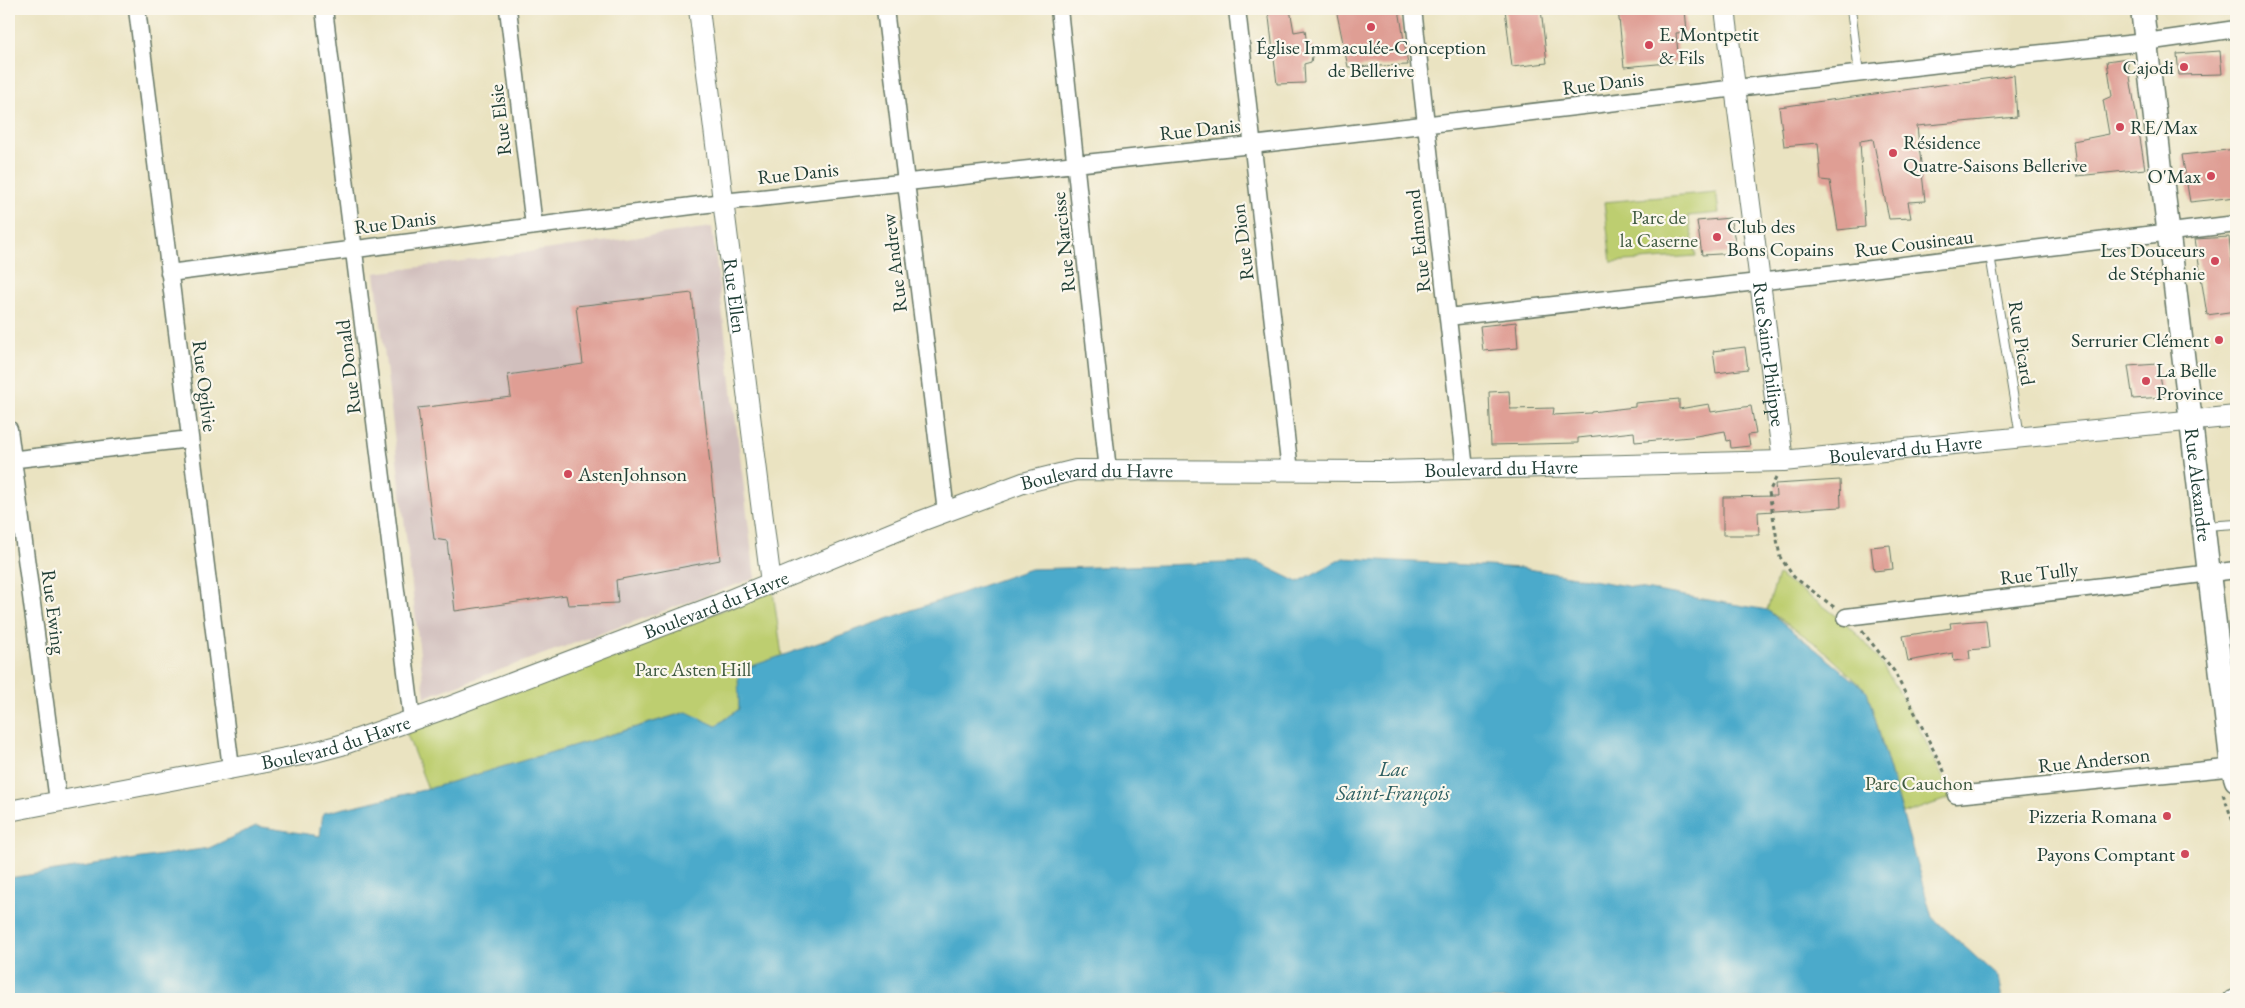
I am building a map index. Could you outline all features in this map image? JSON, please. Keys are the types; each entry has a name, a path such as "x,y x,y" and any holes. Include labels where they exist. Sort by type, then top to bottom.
{"main road":[{"name":"Rue Alexandre","path":"2142,9 2203,527 2235,771"}],"street":[{"name":"Rue Ogilvie","path":"137,9 231,768"},
{"name":"Rue Donald","path":"324,9 412,720"},
{"name":"Rue Elsie","path":"508,9 534,226"},
{"name":"Rue Ellen","path":"699,9 771,583"},
{"name":"Rue Andrew","path":"885,9 946,512"},
{"name":"Rue Narcisse","path":"1060,9 1108,471"},
{"name":"Rue Dion","path":"1237,9 1290,471"},
{"name":"Rue Edmond","path":"1413,9 1465,469"},
{"name":"Rue Saint-Philippe","path":"1725,9 1783,461"},
{"name":"Rue Danis","path":"169,273 723,202 1252,145 1859,73 2146,42 2236,29"},
{"name":"Rue Cousineau","path":"1448,317 1990,255 2236,224"},
{"name":"Boulevard du Havre","path":"9,811 332,747 412,720 771,583 1023,483 1076,470 1216,469 1290,471 1465,469 1783,461 2236,416"},
{"name":"Rue Ewing","path":"9,429 11,460 58,801"},
{"path":"11,460 190,439"},
{"name":"Rue Tully","path":"1846,617 2236,570"},
{"name":"Rue Anderson","path":"1956,795 2235,771"},
{"path":"2232,999 2236,998"}],"lane":[{"path":"1851,9 1859,73"},
{"name":"Rue Picard","path":"1990,255 2021,438"},
{"path":"2203,527 2236,524"}],"shaded area":[{"path":"712,227 755,578 425,697 375,273"}],"green space":[{"name":"Parc de la Caserne","path":"1716,192 1719,213 1688,216 1696,256 1611,262 1604,202"},
{"name":"Parc Cauchon","path":"1778,575 1837,616 1868,646 1904,700 1953,797 1903,814 1867,691 1819,646 1767,610"},
{"name":"Parc Asten Hill","path":"773,591 782,656 738,671 739,709 716,726 686,712 428,789 406,732"}],"water":[{"name":"Lac Saint-François","path":"1343,558 1522,568 1767,610 1867,691 1932,917 1998,977 2002,999 9,999 9,878 209,848 256,826 320,836 323,813 428,789 687,712 716,726 739,709 738,671 1030,569 1257,562 1298,582"}],"building":[{"path":"1268,9 1290,9 1294,32 1305,30 1307,46 1314,46 1311,62 1304,64 1305,83 1277,84"},
{"name":"Église Immaculée-Conception de Bellerive","path":"1336,9 1399,9 1408,65 1348,67"},
{"path":"1505,9 1541,9 1547,63 1512,67"},
{"name":"E. Montpetit & Fils","path":"1618,9 1685,9 1687,32 1676,33 1679,62 1624,67"},
{"path":"2220,51 2222,74 2179,75 2177,54"},
{"path":"2127,58 2145,169 2077,176 2073,141 2109,134 2103,100 2112,96 2107,61"},
{"name":"Résidence Quatre-Saisons Bellerive","path":"2014,75 2017,117 1917,126 1925,201 1908,202 1911,218 1889,219 1873,139 1860,141 1865,227 1838,230 1830,181 1821,180 1818,143 1784,146 1779,107"},
{"name":"O'Max","path":"2236,149 2236,197 2190,202 2182,155"},
{"name":"Club des Bons Copains","path":"1730,218 1738,253 1702,255 1697,221"},
{"name":"Les Douceurs de Stéphanie","path":"2229,237 2234,283 2236,283 2236,311 2207,315 2195,239"},
{"name":"AstenJohnson","path":"692,293 720,560 616,580 618,603 568,605 566,595 455,611 447,541 434,539 418,408 511,397 508,375 583,364 576,306"},
{"path":"1516,322 1518,348 1483,351 1480,326"},
{"path":"1745,347 1748,369 1716,373 1713,351"},
{"path":"2158,364 2164,397 2133,399 2128,366"},
{"path":"1509,391 1510,409 1554,408 1553,415 1591,413 1635,407 1635,403 1679,399 1679,409 1709,404 1711,412 1751,406 1756,434 1748,435 1750,446 1731,448 1730,440 1727,441 1725,431 1690,437 1635,442 1634,432 1578,438 1578,443 1491,445 1489,392"},
{"path":"1840,480 1841,507 1758,512 1759,535 1723,535 1723,497 1776,496 1775,484"},
{"path":"1890,545 1893,569 1874,571 1871,547"},
{"path":"1986,620 1989,648 1969,650 1970,659 1954,661 1953,653 1908,661 1903,636 1951,628 1950,623"}],"place":[{"name":"Église Immaculée-Conception de Bellerive","path":"1371,27"},
{"name":"E. Montpetit & Fils","path":"1649,45"},
{"name":"Cajodi","path":"2184,67"},
{"name":"RE/Max","path":"2120,127"},
{"name":"Résidence Quatre-Saisons Bellerive","path":"1893,153"},
{"name":"O'Max","path":"2211,176"},
{"name":"Club des Bons Copains","path":"1717,237"},
{"name":"Les Douceurs de Stéphanie","path":"2215,261"},
{"name":"Serrurier Clément","path":"2219,340"},
{"name":"La Belle Province","path":"2146,381"},
{"name":"AstenJohnson","path":"568,474"},
{"name":"Pizzeria Romana","path":"2167,816"},
{"name":"Payons Comptant","path":"2185,854"}]}
